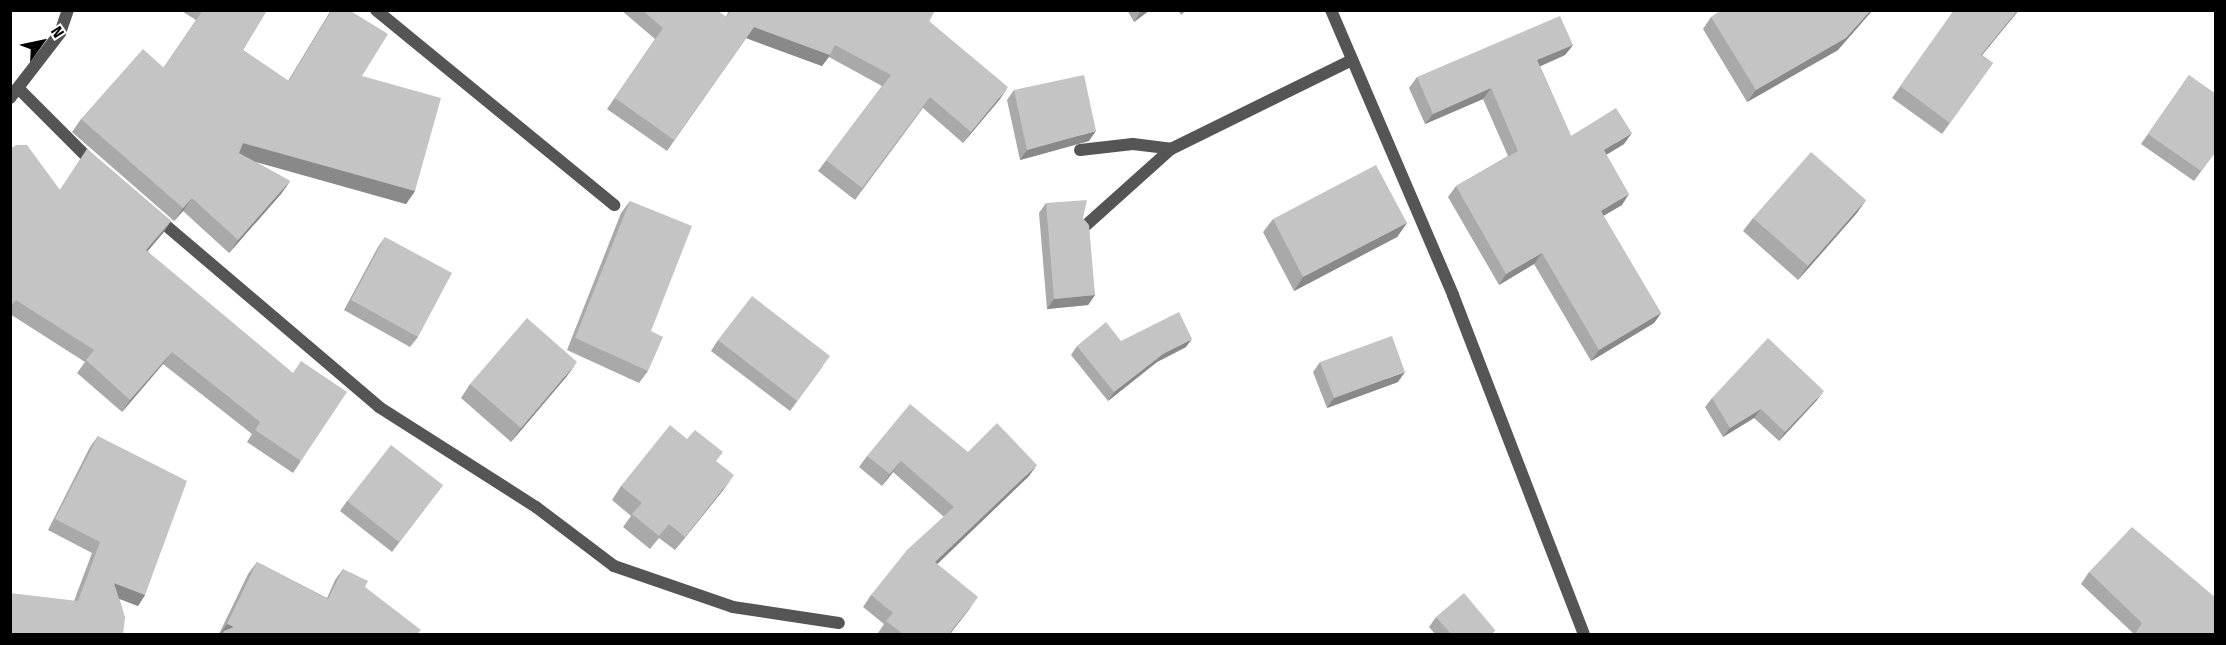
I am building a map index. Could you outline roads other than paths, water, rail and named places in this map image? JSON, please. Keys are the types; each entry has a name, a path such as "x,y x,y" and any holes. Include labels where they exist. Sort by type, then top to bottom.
{"street":[{"path":"68,10 60,33 15,94 108,176"},
{"path":"376,10 614,205"},
{"path":"1331,10 1453,295 1584,634"},
{"path":"1084,227 1171,149 1352,60"},
{"path":"1080,150 1133,144 1171,149"},
{"path":"144,207 379,407 536,507 614,566 733,607 838,623"}]}
